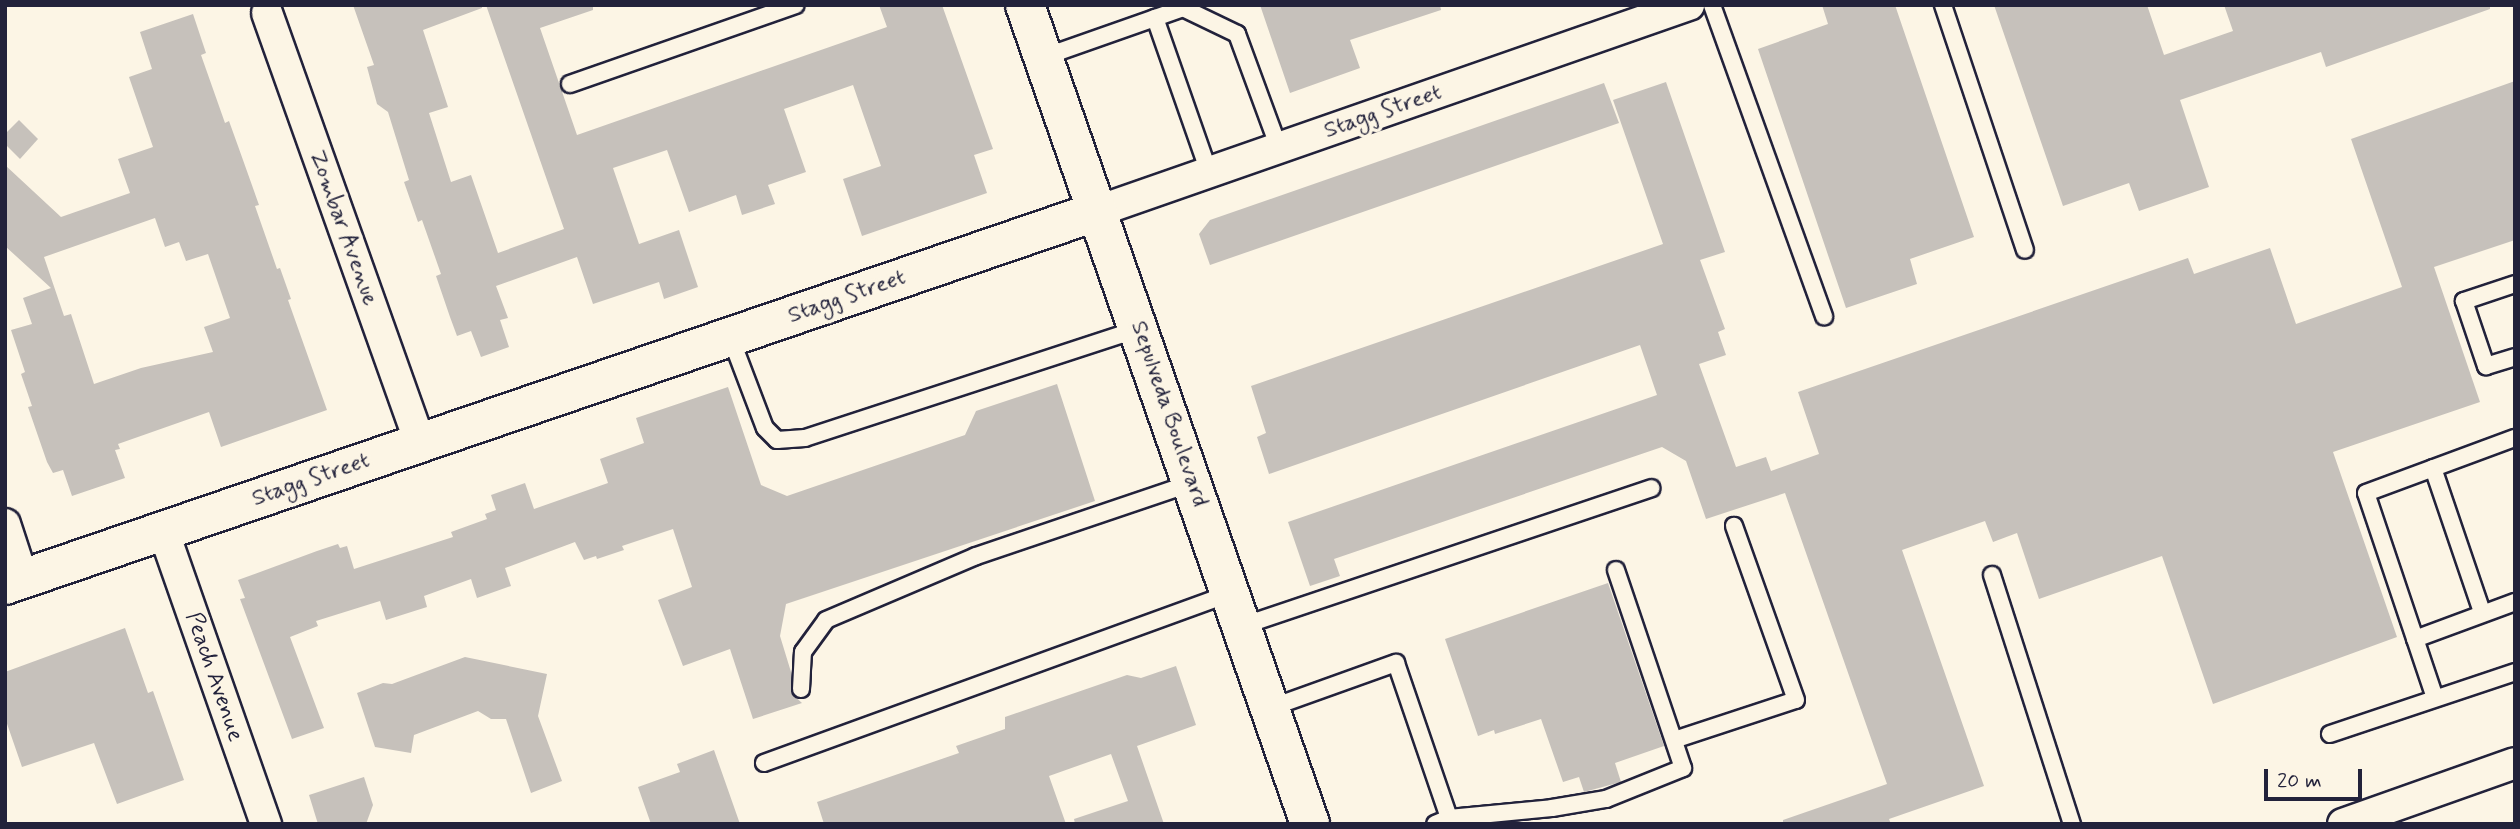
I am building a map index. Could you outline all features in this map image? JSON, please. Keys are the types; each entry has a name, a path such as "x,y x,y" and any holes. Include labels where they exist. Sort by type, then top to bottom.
{"street":[{"name":"Sepulveda Boulevard","path":"1025,5 1310,824"},
{"name":"Stagg Street","path":"14,582 1098,211 1689,5"},
{"name":"Zombar Avenue","path":"267,13 420,443"},
{"path":"5,524 14,582"},
{"name":"Peach Avenue","path":"163,530 266,824"},
{"path":"2343,824 2515,763"}],"lane":[{"path":"570,84 796,5"},
{"path":"1712,5 1824,316"},
{"path":"1942,5 2025,250"},
{"path":"1044,57 1183,8 1237,34 1279,148"},
{"path":"1155,18 1209,172"},
{"path":"2515,284 2464,301 2486,366 2515,357"},
{"path":"730,337 765,428 777,440 805,439 1139,329"},
{"path":"2435,698 2365,493 2515,439"},
{"path":"2433,468 2482,612"},
{"path":"801,688 803,652 826,620 976,556 1192,483"},
{"path":"764,763 1237,609 1651,488"},
{"path":"1674,740 1796,700 1734,526"},
{"path":"1270,708 1396,663 1442,821 1606,799 1683,768 1616,570"},
{"path":"1992,575 2072,824"},
{"path":"2415,639 2515,602"},
{"path":"2330,734 2515,672"}],"building":[{"path":"353,5 482,5 482,8 423,30 448,107 429,113 451,182 471,175 498,253 564,229 486,5 593,5 593,10 540,28 577,135 887,27 879,5 942,5 993,149 974,155 987,193 862,236 843,179 881,166 853,85 784,109 806,172 768,185 775,204 742,215 736,195 689,212 667,150 613,168 639,244 679,230 698,287 664,299 659,282 593,304 577,257 496,286 508,318 500,320 509,347 481,357 471,331 457,336 450,317 436,276 441,274 422,220 418,222 404,182 409,180 388,112 377,104 367,67 374,65"},
{"path":"1260,5 1440,5 1441,10 1350,40 1360,68 1290,93"},
{"path":"1822,5 1895,5 1974,237 1910,259 1917,284 1846,308 1758,49 1828,24"},
{"path":"1994,5 2147,5 2164,55 2233,31 2224,5 2490,5 2490,9 2326,67 2321,52 2180,100 2209,187 2139,211 2129,183 2063,206"},
{"path":"193,14 206,53 201,55 225,123 229,121 259,205 255,206 277,269 280,268 291,299 288,300 327,410 221,447 209,412 118,444 120,449 115,450 125,478 72,496 63,470 53,473 47,462 28,407 32,406 21,374 25,372 11,330 32,324 23,298 51,288 5,246 5,165 61,217 130,193 118,159 153,147 129,77 152,69 140,32","holes":["155,218 165,247 179,242 186,261 208,254 230,318 204,327 213,352 141,368 94,384 71,314 64,316 44,257"]},
{"path":"2515,81 2515,240 2434,267 2480,402 2333,452 2397,637 2213,704 2162,556 2039,599 2017,533 1993,542 1985,521 1902,550 1984,786 1889,819 1891,824 1783,824 1783,820 1887,784 1785,493 1706,519 1686,461 1662,447 1334,559 1340,576 1310,586 1288,522 1657,395 1640,345 1269,474 1257,437 1266,433 1251,386 1663,244 1613,100 1666,82 1725,252 1700,260 1725,329 1718,332 1726,355 1699,364 1736,467 1766,457 1771,471 1819,454 1798,392 2188,258 2194,274 2270,248 2296,324 2402,287 2351,139"},
{"path":"1604,83 1619,123 1210,265 1199,234 1210,220"},
{"path":"19,120 38,139 20,159 5,144 5,134"},
{"path":"1057,384 1095,501 786,604 780,636 791,672 791,693 802,703 753,719 730,649 683,666 658,600 692,587 673,529 622,546 624,550 597,559 596,556 584,560 575,542 505,568 511,586 477,598 471,579 424,596 427,607 386,620 380,601 316,621 318,626 290,637 324,728 292,739 240,599 245,598 238,580 338,544 340,548 347,546 354,569 453,537 451,532 487,519 485,514 496,510 491,495 525,483 534,509 608,483 600,459 644,443 636,418 728,387 761,485 787,496 965,435 976,411"},
{"path":"1608,583 1664,746 1615,763 1621,782 1584,792 1579,777 1563,782 1541,719 1495,734 1494,730 1478,736 1445,639"},
{"path":"125,628 148,693 153,691 184,780 117,804 94,743 22,767 5,718 5,672"},
{"path":"465,657 547,674 538,716 562,781 531,793 506,719 491,719 478,711 414,735 411,753 375,747 357,693 383,683 392,684"},
{"path":"1176,666 1196,725 1137,746 1164,824 1075,824 1074,819 1128,801 1111,754 1049,776 1066,824 824,824 817,802 959,753 956,746 1005,729 1005,717 1127,675 1141,678"},
{"path":"714,750 740,824 651,824 638,787 680,772 677,764"},
{"path":"364,777 373,805 366,824 318,824 309,795"}]}
